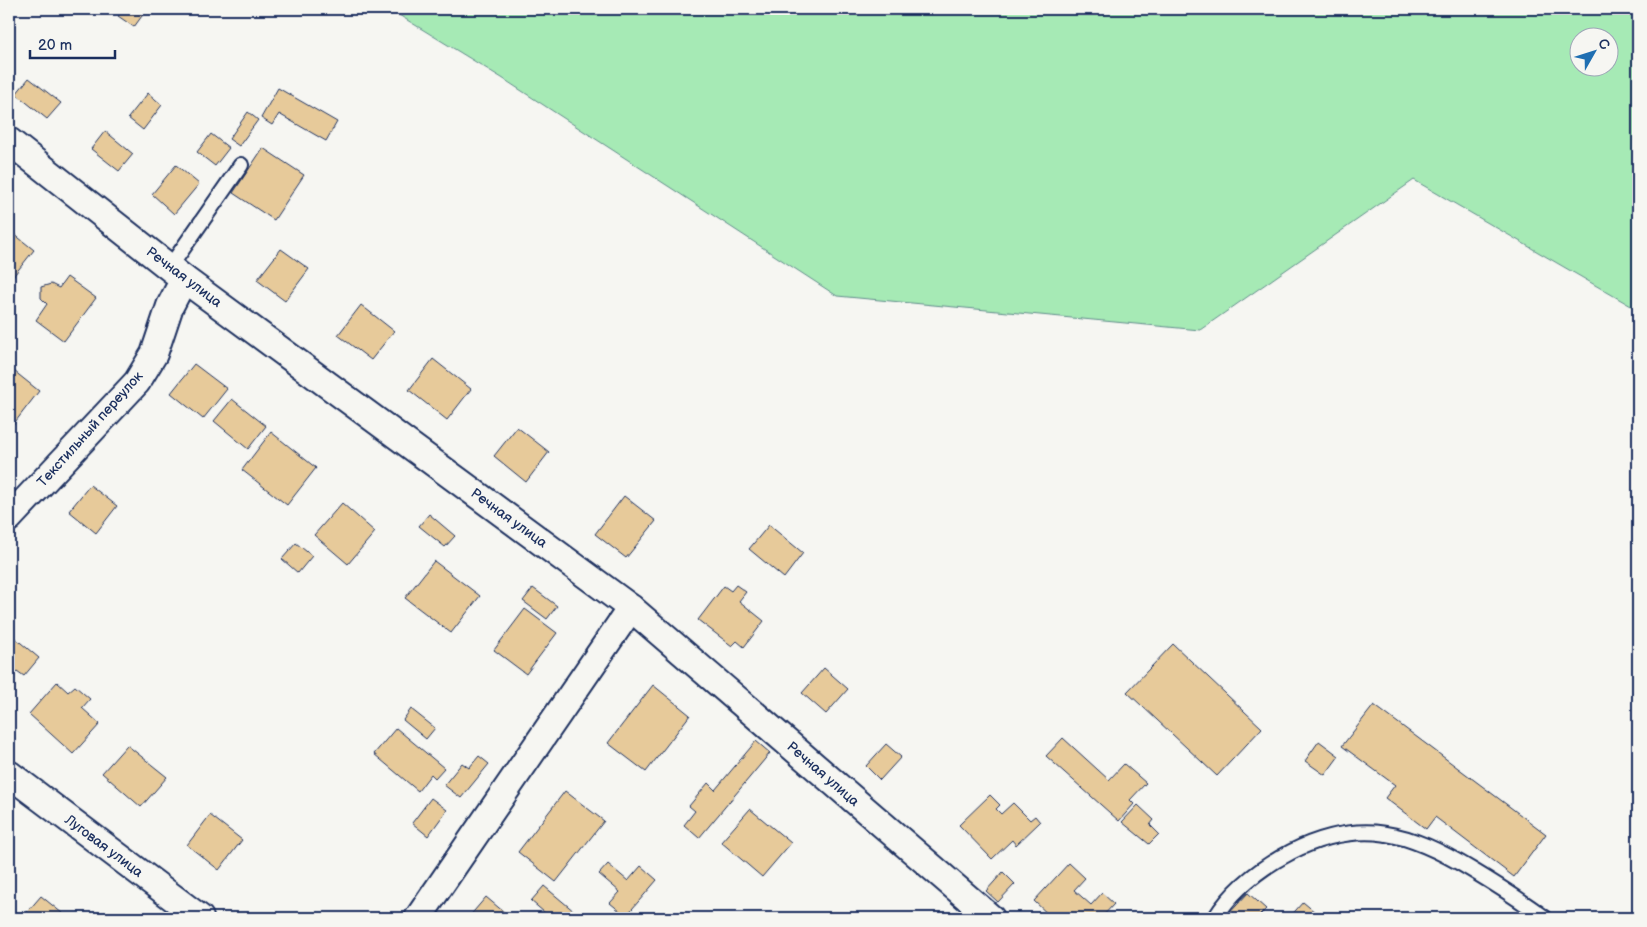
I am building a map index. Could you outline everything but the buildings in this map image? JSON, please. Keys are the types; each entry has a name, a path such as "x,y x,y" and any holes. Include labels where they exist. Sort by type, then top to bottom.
{"street":[{"name":"Речная улица","path":"9,142 177,273 631,608 991,918"},
{"name":"Текстильный переулок","path":"9,518 137,382 154,354 170,306 177,273"},
{"path":"418,918 631,608"},
{"name":"Луговая улица","path":"9,774 200,918"}],"lane":[{"path":"177,273 241,165"},
{"path":"1215,918 1242,884 1258,871 1283,856 1328,838 1354,833 1397,835 1442,852 1514,895 1545,918"}],"green space":[{"path":"389,9 1638,9 1638,310 1414,180 1200,330 837,296 502,78"}]}
